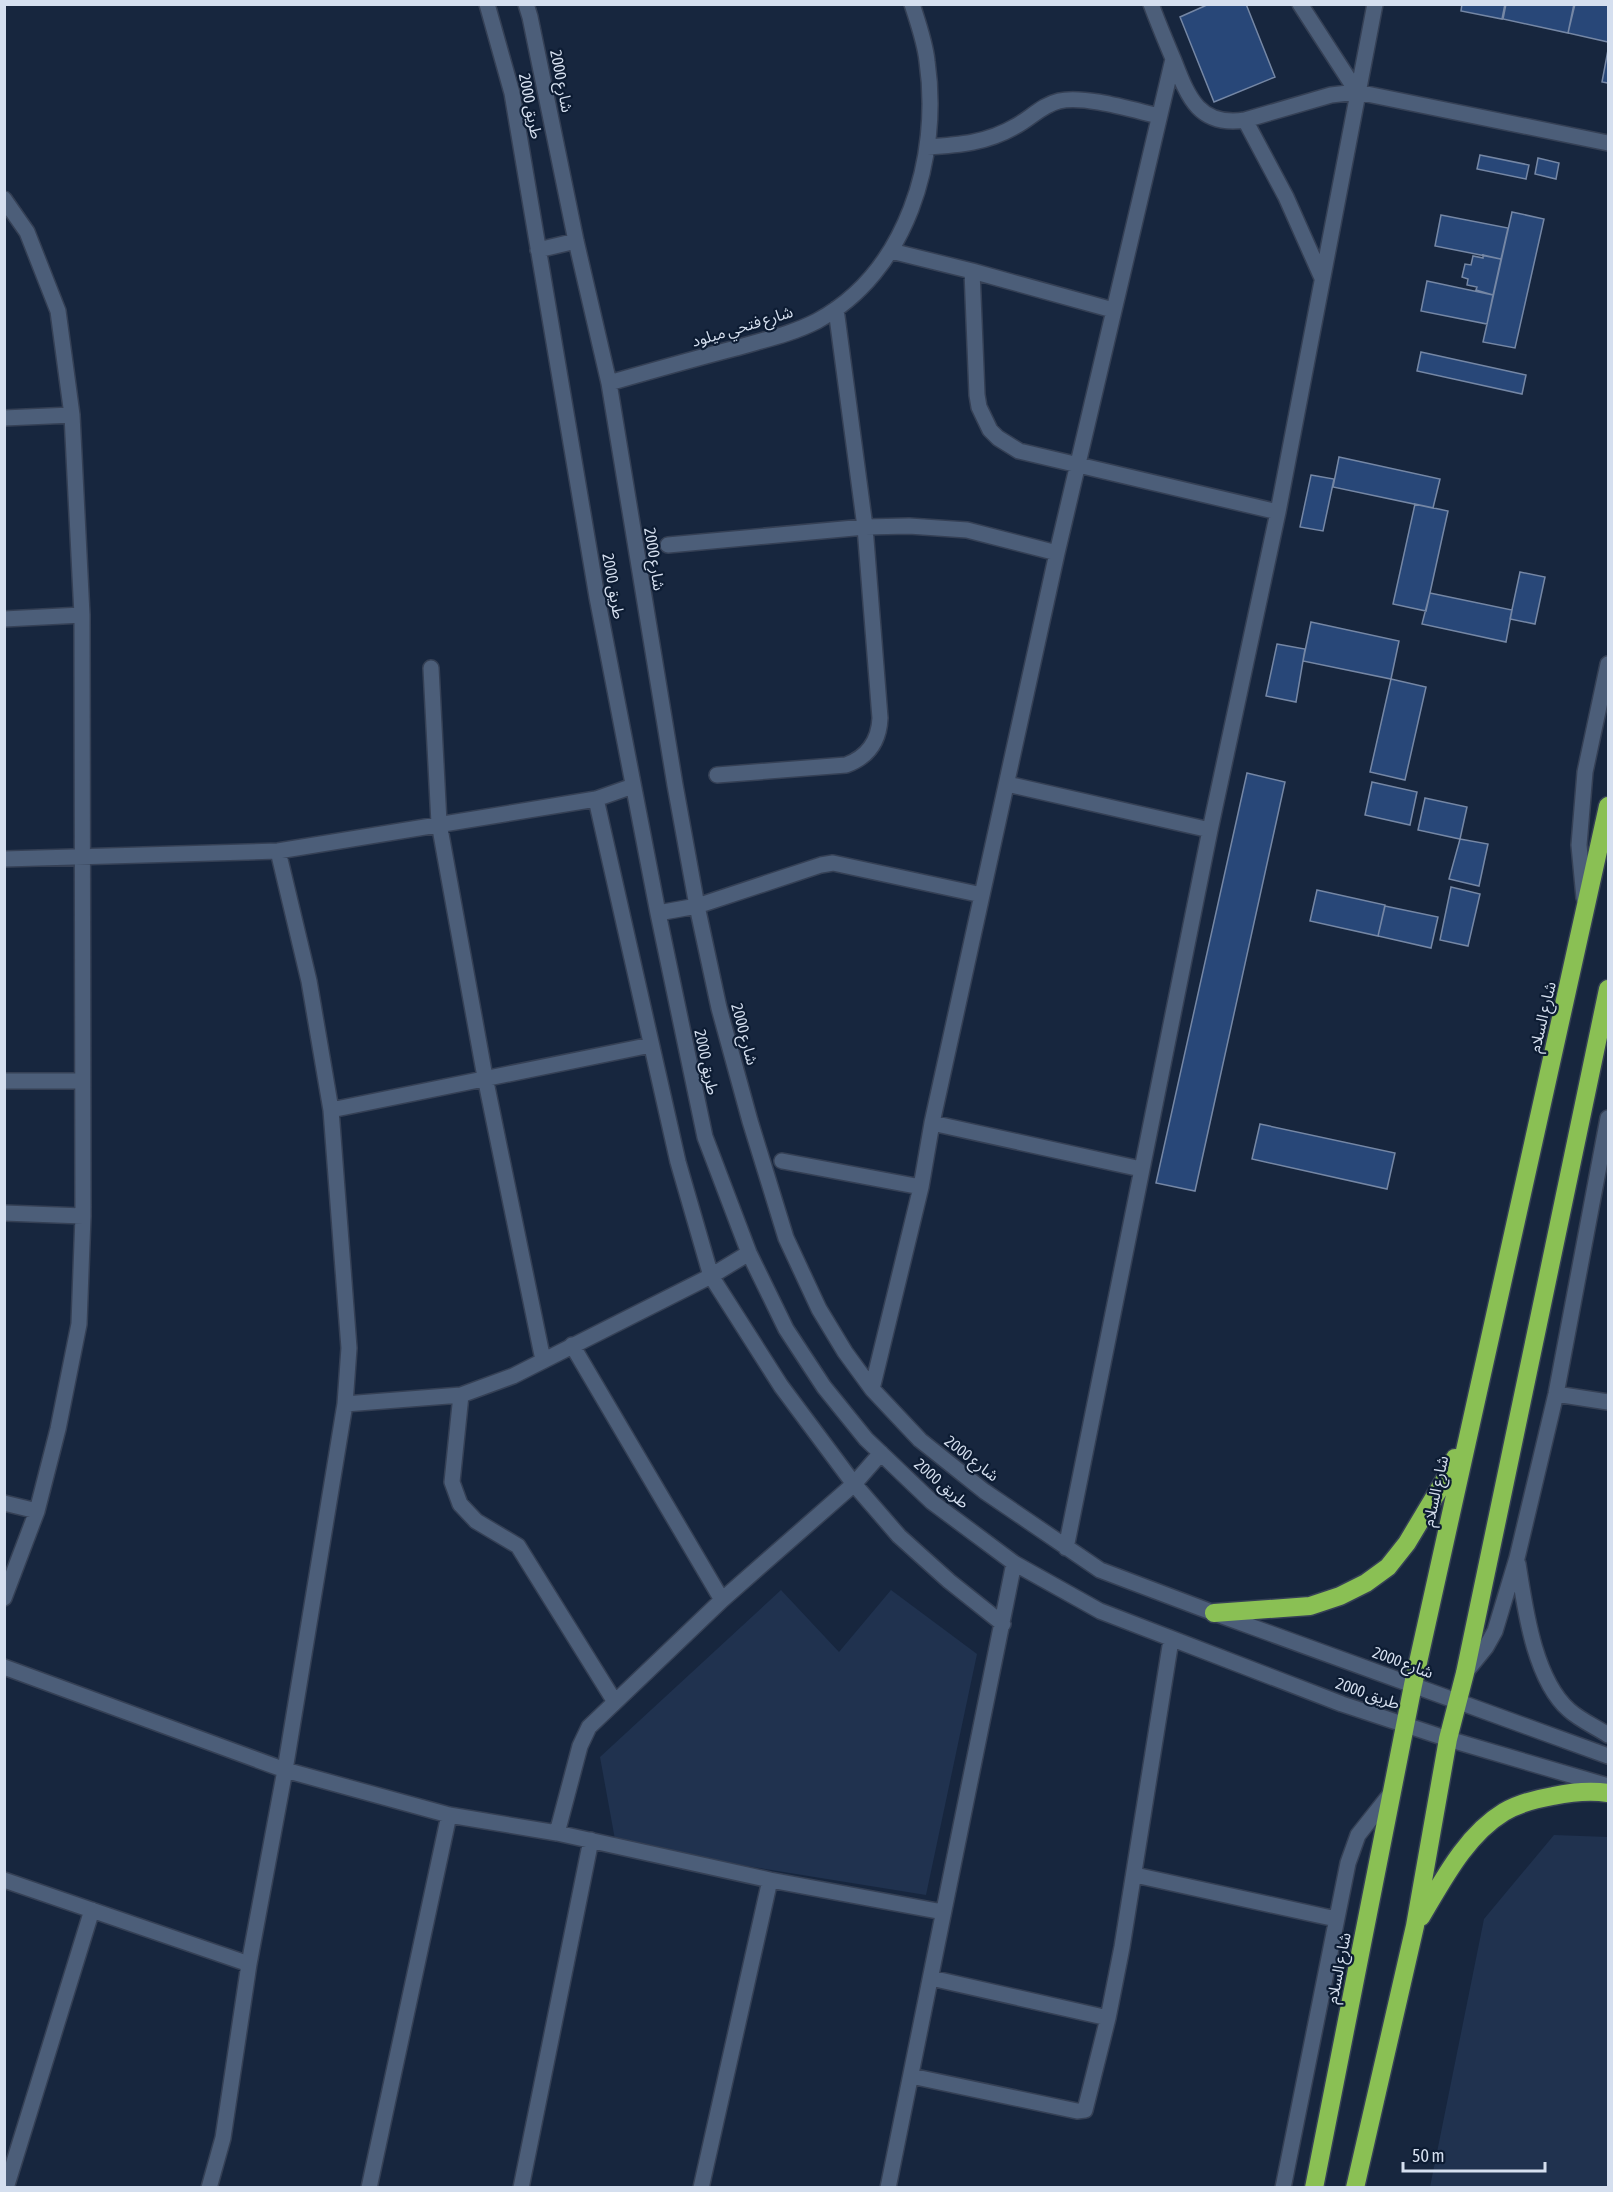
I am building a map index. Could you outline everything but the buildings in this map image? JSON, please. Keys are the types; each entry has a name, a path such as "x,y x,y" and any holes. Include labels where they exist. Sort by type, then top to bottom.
{"highway":[{"name":"شارع السلام","path":"1314,2187 1413,1685 1608,806"},
{"path":"1355,2187 1415,1926 1448,1739 1465,1673 1608,989"},
{"path":"1214,1613 1310,1606 1340,1596 1366,1583 1388,1567 1407,1543 1447,1476 1469,1426"},
{"path":"1415,1926 1449,1869 1483,1829 1504,1812 1530,1801 1567,1793 1591,1791 1608,1793"}],"street":[{"name":"طريق 2000","path":"487,4 512,93 597,597 658,913 705,1137 749,1253 786,1329 824,1387 866,1439 932,1502 1014,1563 1100,1611 1342,1704 1448,1739 1608,1786"},
{"name":"شارع 2000","path":"526,4 576,241 609,383 675,785 697,906 719,1008 750,1121 786,1238 819,1309 872,1389 920,1440 984,1491 1100,1570 1608,1756"},
{"name":"شارع فتحي ميلود","path":"609,383 796,330 836,309 867,283 891,251 909,213 925,163 930,115 927,60 912,4"},
{"path":"1151,4 1186,92 1197,108 1213,118 1223,121 1245,120 1331,95 1357,92 1608,143"},
{"path":"1300,4 1357,92"},
{"path":"1066,1548 1210,830 1278,512 1375,4"},
{"path":"872,1389 921,1187 932,1123 1077,464 1173,59"},
{"path":"927,147 971,144 988,140 1019,125 1041,108 1061,100 1085,100 1159,116"},
{"path":"1245,120 1286,197 1322,278"},
{"path":"4,199 27,232 58,311 72,415 82,615 83,1216 79,1324 58,1429 37,1511 4,1598"},
{"path":"538,250 576,241"},
{"path":"891,251 1113,310"},
{"path":"972,271 977,395 983,419 998,438 1019,451 1278,512"},
{"path":"717,775 846,765 862,757 878,736 880,718 865,527 836,309"},
{"path":"4,418 72,415"},
{"path":"668,545 865,527 909,526 967,530 1057,553"},
{"path":"4,618 82,615"},
{"path":"1586,911 1579,845 1585,772 1608,664"},
{"path":"431,668 439,824 485,1077 543,1360"},
{"path":"1007,784 1210,830"},
{"path":"4,859 278,851 596,798 633,786"},
{"path":"596,798 678,1162 711,1276 781,1386 854,1484 899,1536 949,1581 1003,1624"},
{"path":"209,2187 223,2138 249,1964 285,1770 345,1404 349,1348 331,1110 309,981 278,851"},
{"path":"658,913 697,906 833,863 982,895"},
{"path":"331,1110 651,1045"},
{"path":"4,1081 82,1081"},
{"path":"1465,1673 1486,1647 1495,1631 1517,1558 1556,1394 1608,1118"},
{"path":"932,1123 1141,1169"},
{"path":"782,1161 921,1187"},
{"path":"4,1214 83,1216"},
{"path":"345,1404 461,1395 513,1376 711,1276 749,1253"},
{"path":"572,1345 722,1600"},
{"path":"1556,1394 1608,1402"},
{"path":"461,1395 452,1482 460,1504 476,1521 518,1546 615,1702"},
{"path":"556,1833 580,1746 590,1727 722,1600 854,1484 881,1453"},
{"path":"4,1503 37,1511"},
{"path":"1517,1558 1529,1632 1555,1693 1569,1710 1608,1735"},
{"path":"888,2187 1014,1563"},
{"path":"911,2076 1077,2111 1085,2110 1108,2018 1135,1875 1171,1640"},
{"path":"4,1667 285,1770 449,1815 556,1833 770,1880 943,1912"},
{"path":"1283,2187 1348,1863 1358,1835 1392,1792"},
{"path":"369,2187 449,1815"},
{"path":"521,2187 591,1840"},
{"path":"1135,1875 1336,1919"},
{"path":"4,1880 249,1964"},
{"path":"701,2187 770,1880"},
{"path":"6,2187 92,1910"},
{"path":"931,1977 1108,2018"}],"shaded area":[{"path":"781,1590 839,1652 891,1590 977,1654 926,1895 616,1845 600,1757"},
{"path":"1554,1835 1608,1837 1608,2187 1430,2187 1484,1919"}]}
